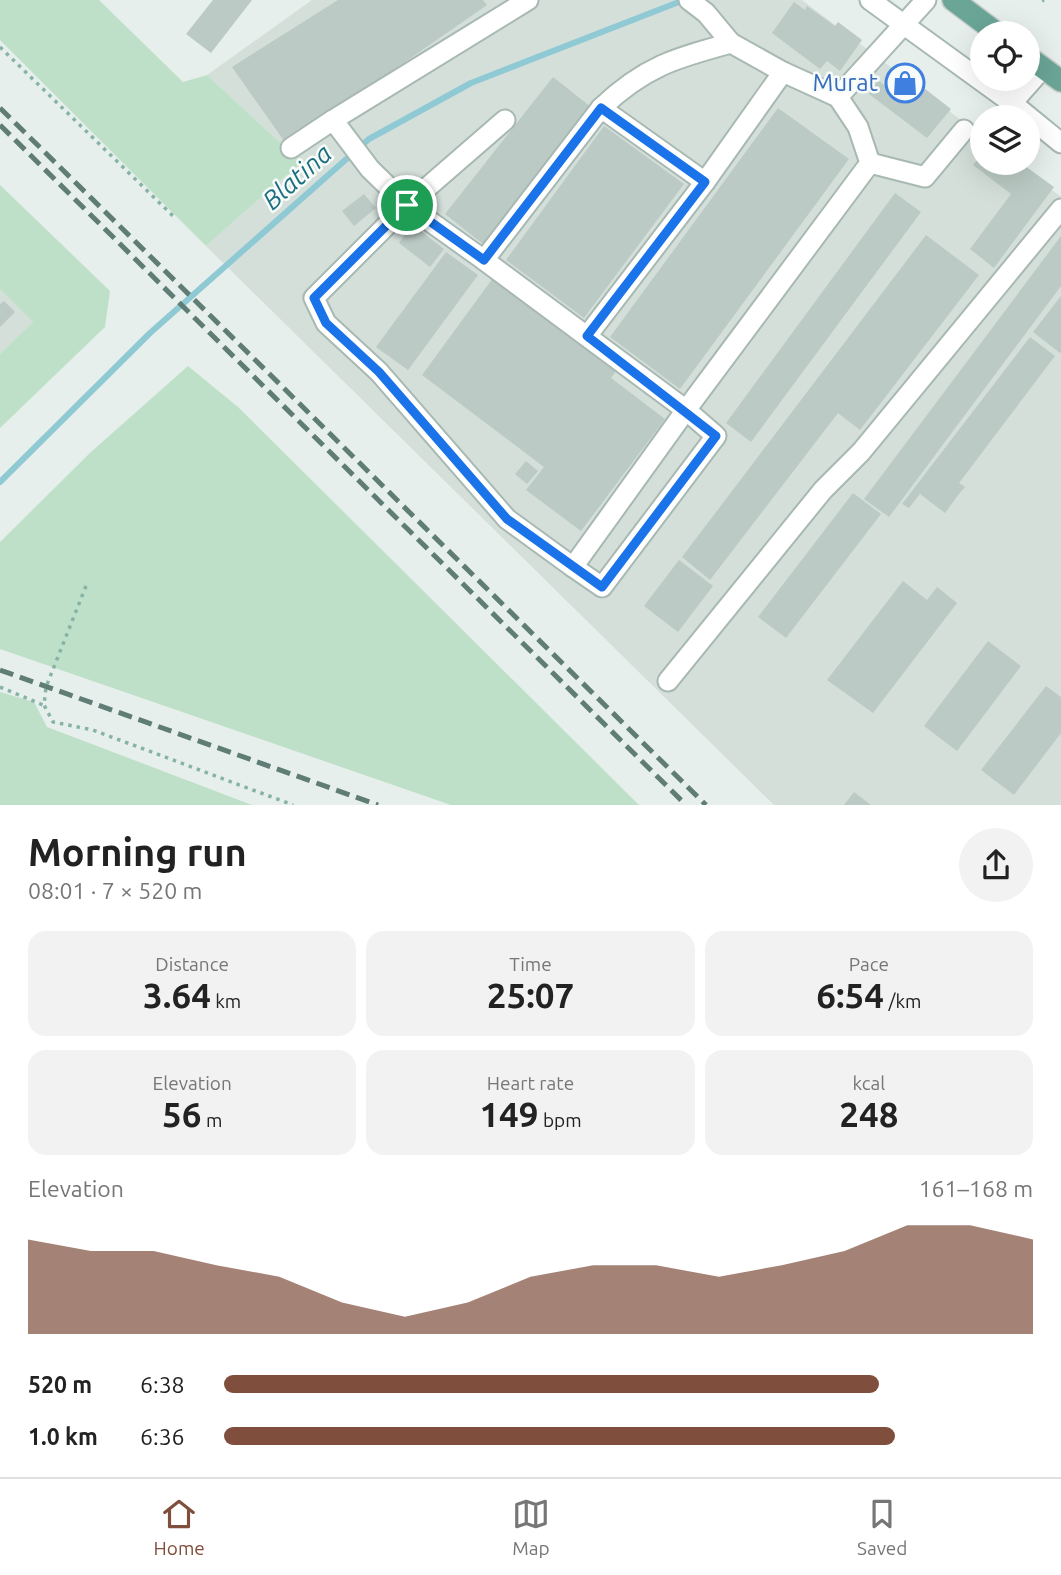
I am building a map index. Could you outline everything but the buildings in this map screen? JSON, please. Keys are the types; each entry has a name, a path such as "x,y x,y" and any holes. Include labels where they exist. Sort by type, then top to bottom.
{"main road":[{"path":"953,0 981,21"},
{"path":"1040,66 1061,81"}],"lane":[{"path":"291,148 338,127 528,0"},
{"path":"689,0 706,13 731,43 783,72 838,97 858,127 870,163"},
{"path":"870,0 904,22 1061,143"},
{"path":"838,97 926,0"},
{"path":"484,260 601,108 622,88 647,71 676,58 731,43"},
{"path":"587,336 705,182 783,72"},
{"path":"1012,103 1019,91"},
{"path":"601,108 705,182"},
{"path":"338,127 370,169 407,205 686,410 716,436 602,587 507,519 379,372 326,323 314,298 407,205 505,120"},
{"path":"870,163 925,177 964,130"},
{"path":"573,567 870,163"},
{"path":"668,681 823,490 861,452 1061,209"}],"path":[{"path":"0,47 173,216"},
{"path":"86,586 46,687 44,705 53,722 93,730 293,805"},
{"path":"0,687 44,705"}],"shaded area":[{"path":"312,0 802,0 970,127 970,175 1033,175 1061,197 1061,805 774,805 206,246 301,162 207,75"},
{"path":"0,289 33,322 0,354"}],"green space":[{"path":"0,0 99,0 183,82 207,75 301,162 206,246 0,40"},
{"path":"0,185 110,291 105,327 0,428 0,354 33,322 0,289"},
{"path":"188,366 238,407 639,805 451,805 0,649 0,542 91,452"},
{"path":"0,692 34,702 47,727 252,805 0,805"}],"waterway":[{"name":"Blatina","path":"0,482 150,333 369,139 471,83 684,0"}],"railway":[{"path":"0,108 706,805"},
{"path":"0,125 686,805"},
{"path":"0,670 378,805"}],"place":[{"name":"Murat","path":"905,83"}],"route":[{"path":"601,108 705,182 587,336 686,410 716,436 602,587 507,519 379,372 326,323 314,298 407,205 484,260 601,108"}]}
